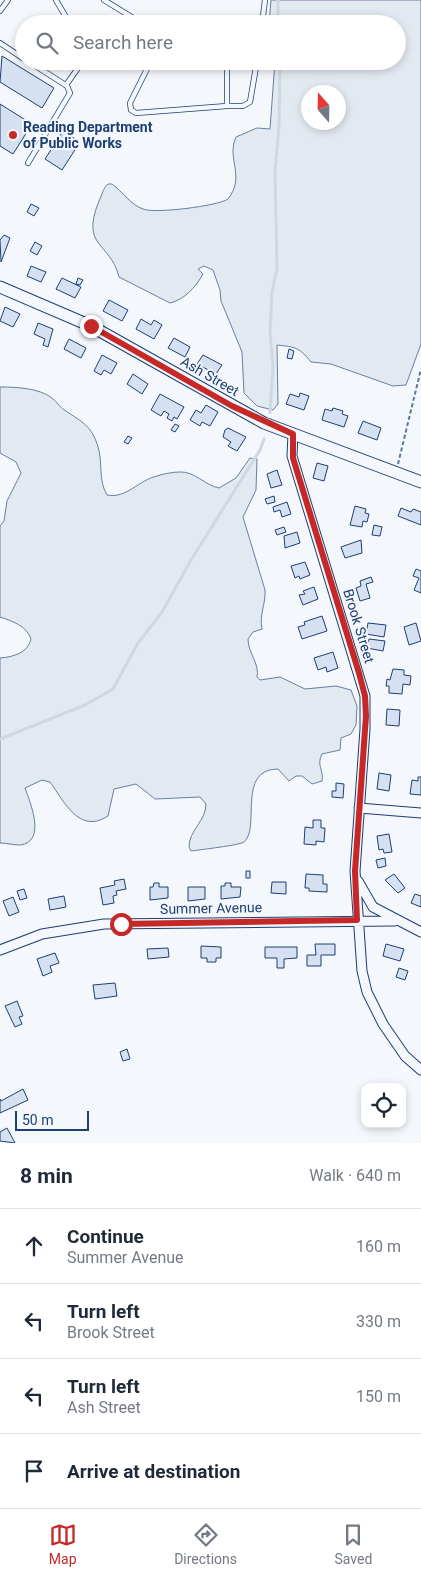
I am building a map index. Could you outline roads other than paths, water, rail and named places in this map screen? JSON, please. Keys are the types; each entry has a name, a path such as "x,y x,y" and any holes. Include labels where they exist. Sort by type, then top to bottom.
{"street":[{"name":"Ash Street","path":"0,287 91,326 232,406 293,434 416,480"},
{"name":"Brook Street","path":"293,434 293,458 365,696 365,729 355,871 362,971 370,1000 396,1046 409,1061 421,1070"},
{"path":"358,808 421,813"},
{"path":"355,871 360,888 369,903 395,921 421,932"},
{"name":"Summer Avenue","path":"0,950 42,934 104,924 395,921"}],"lane":[{"path":"0,11 8,0"},
{"path":"56,0 65,15"},
{"path":"105,0 129,15"},
{"path":"263,15 265,0"},
{"path":"0,44 15,53"},
{"path":"28,163 69,96 69,89 66,85 42,70"},
{"path":"66,85 77,70"},
{"path":"146,70 130,103 133,112 243,106 250,102 255,70"},
{"path":"226,106 227,70"}],"waterway":[{"path":"278,0 278,15"},
{"path":"270,413 273,366 270,333 272,292 277,269 275,171 279,127 280,70"},
{"path":"0,739 85,705 113,689 138,643 162,612 191,560 260,450 264,439"}],"place":[{"name":"Reading Department of Public Works","path":"13,135"}]}
